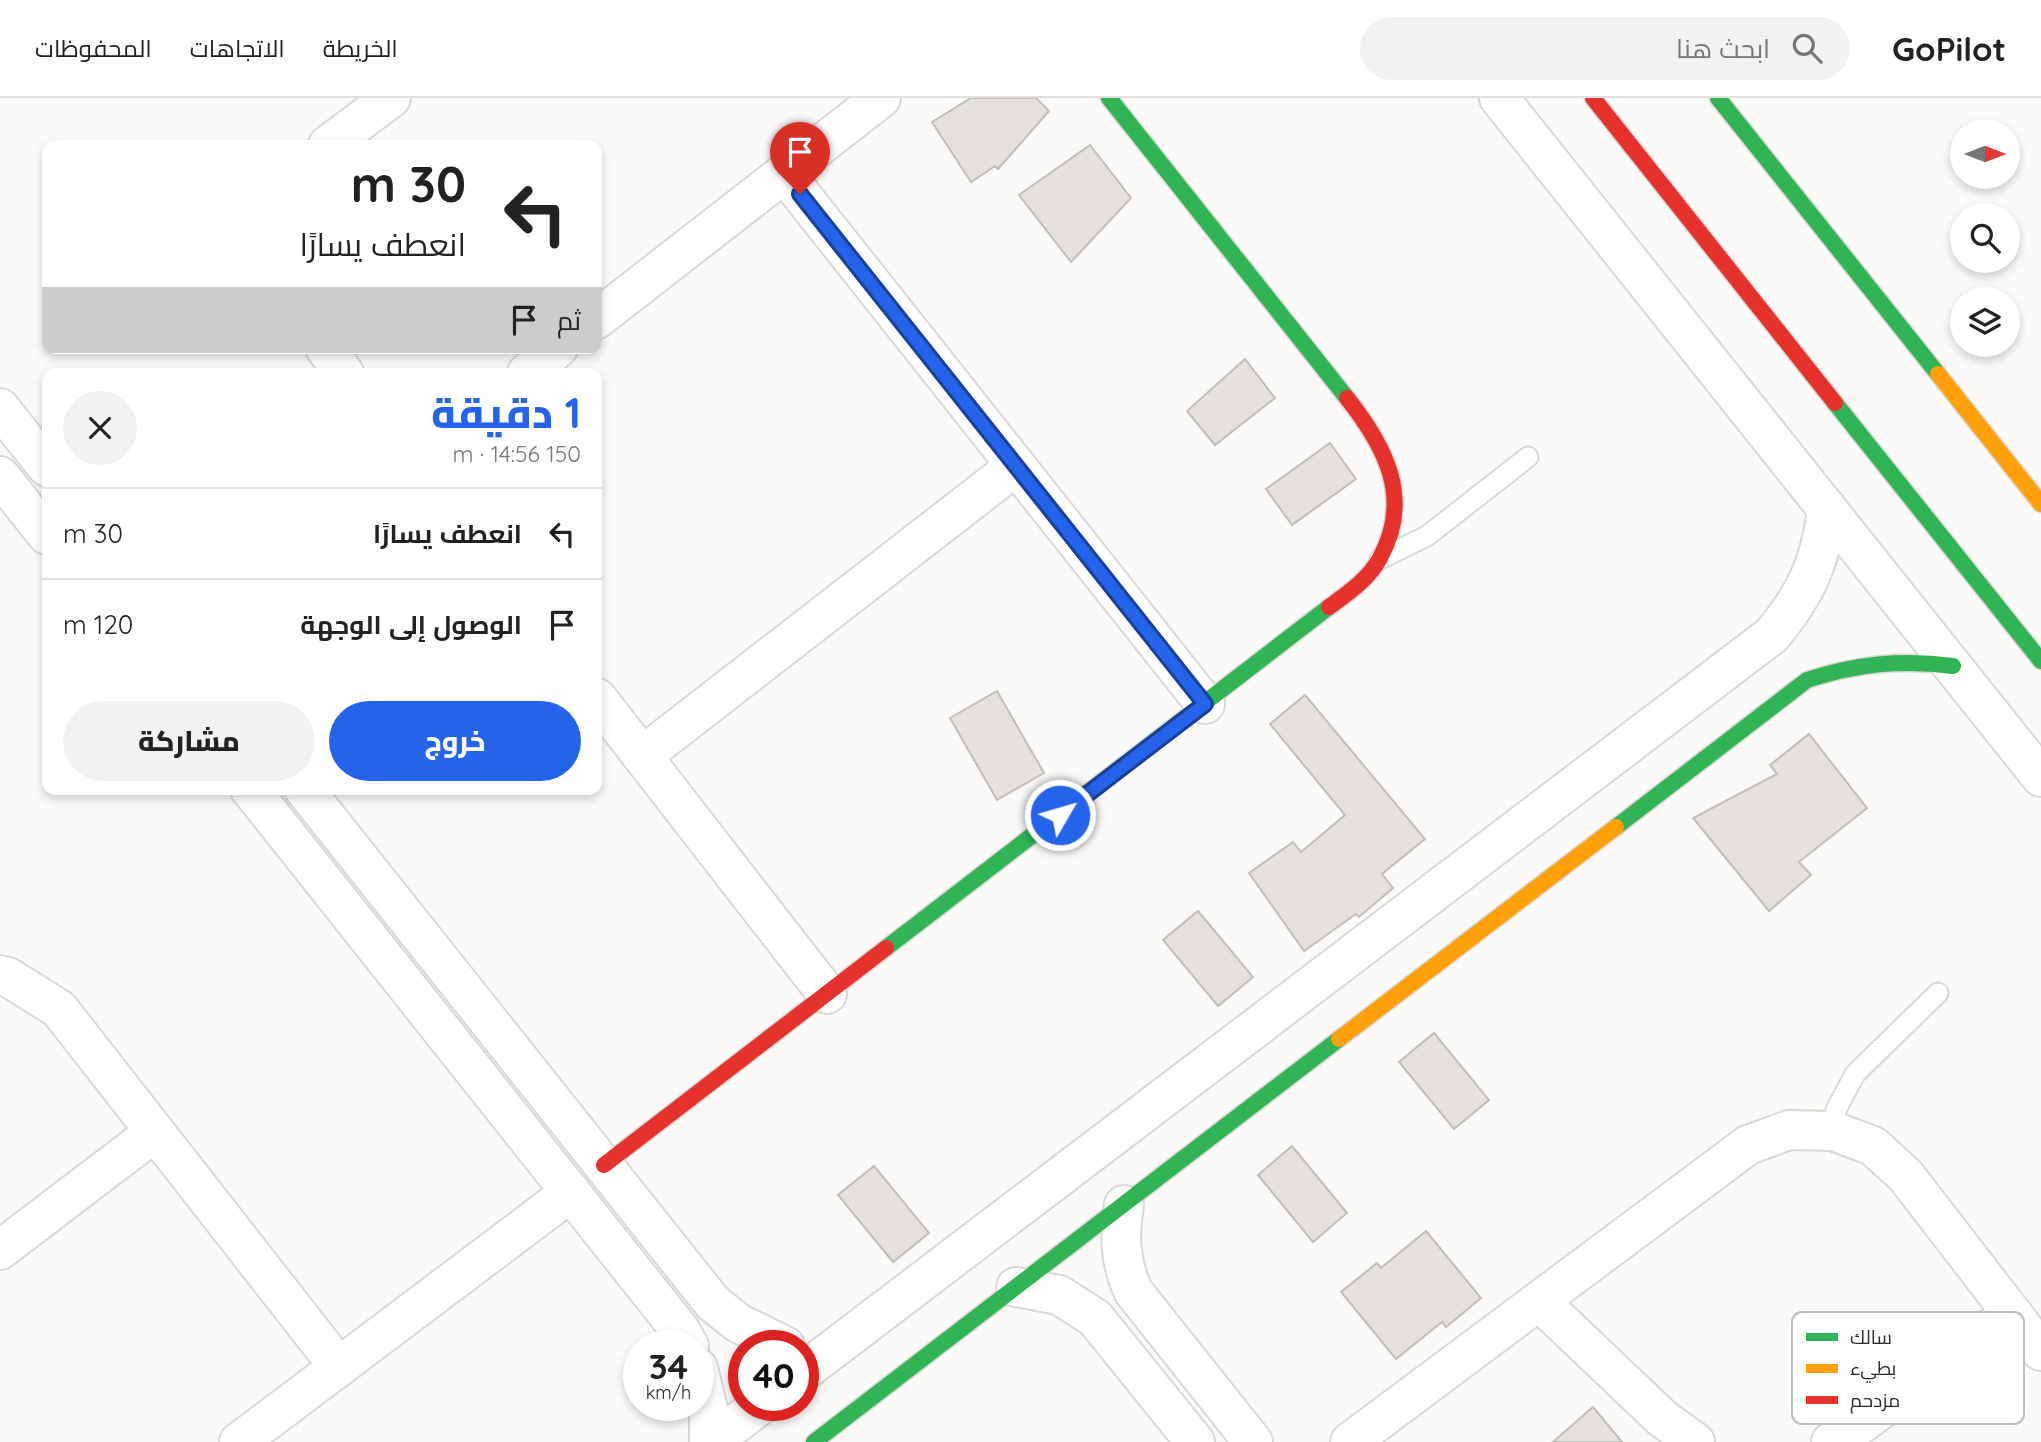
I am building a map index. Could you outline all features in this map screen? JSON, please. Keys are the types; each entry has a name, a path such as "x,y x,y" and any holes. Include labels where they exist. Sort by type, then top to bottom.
{"street":[{"path":"335,140 391,98"},
{"path":"602,314 881,98"},
{"path":"604,1166 1356,587 1380,559 1392,524 1394,487 1384,452 1365,421 1109,98"},
{"path":"1499,98 2041,777"},
{"path":"1593,98 2041,661"},
{"path":"1718,98 2041,504"},
{"path":"784,173 1205,704"},
{"path":"330,354 340,368"},
{"path":"533,368 551,354"},
{"path":"0,408 42,461"},
{"path":"642,756 1016,466"},
{"path":"6,496 42,530"},
{"path":"819,1354 1772,635 1794,608 1812,577 1823,544 1827,508"},
{"path":"814,1442 1808,680 1843,667 1879,661 1916,660 1953,666"},
{"path":"602,704 827,995"},
{"path":"255,795 680,1330"},
{"path":"309,795 713,1303 750,1330"},
{"path":"3,973 59,1009 340,1367"},
{"path":"1350,1442 1748,1145 1789,1130 1833,1131 1873,1146 1905,1175 2011,1312"},
{"path":"0,1250 155,1132"},
{"path":"239,1442 571,1192"},
{"path":"1124,1205 1120,1247 1124,1270 1133,1291 1253,1442"},
{"path":"1016,1287 1059,1295 1095,1318 1195,1442"},
{"path":"1539,1301 1662,1418 1695,1442"},
{"path":"2024,1329 2041,1351"},
{"path":"709,1421 710,1442"},
{"path":"710,1442 738,1421"},
{"path":"1831,1442 1861,1424"}],"lane":[{"path":"1380,559 1427,536 1528,457"},
{"path":"1833,1131 1836,1110 1855,1074 1938,993"}],"building":[{"path":"971,98 1036,98 1049,111 998,169 995,166 971,182 932,122"},
{"path":"1090,145 1131,198 1071,262 1019,195"},
{"path":"1245,359 1275,398 1215,445 1187,411"},
{"path":"1330,443 1356,479 1292,525 1266,489"},
{"path":"997,691 1044,773 997,800 950,718"},
{"path":"1305,695 1425,839 1382,874 1393,888 1359,917 1356,914 1304,951 1249,873 1293,842 1301,852 1345,815 1270,724"},
{"path":"1809,734 1867,808 1799,862 1811,875 1769,911 1693,818 1777,774 1770,765"},
{"path":"1198,911 1253,977 1218,1006 1163,940"},
{"path":"1434,1033 1489,1100 1454,1129 1399,1062"},
{"path":"1292,1146 1347,1213 1313,1242 1258,1175"},
{"path":"874,1166 929,1233 893,1262 838,1195"},
{"path":"1426,1231 1481,1298 1446,1327 1442,1322 1396,1359 1341,1292 1377,1263 1381,1268"},
{"path":"1593,1407 1622,1442 1553,1442"}],"traffic: fast":[{"path":"1109,98 1347,398"},
{"path":"1718,98 1938,374"},
{"path":"1835,403 2041,661"},
{"path":"886,948 1329,607"},
{"path":"1616,827 1807,680 1879,664 1953,666"},
{"path":"814,1442 1339,1039"}],"traffic: slow":[{"path":"1938,374 2041,504"},
{"path":"1339,1039 1616,827"}],"traffic: jam":[{"path":"1593,98 1835,403"},
{"path":"1329,607 1357,586 1375,566 1390,536 1394,514 1394,494 1383,454 1347,398"},
{"path":"604,1165 886,948"}],"route":[{"path":"800,194 1205,704 1060,815"}]}
